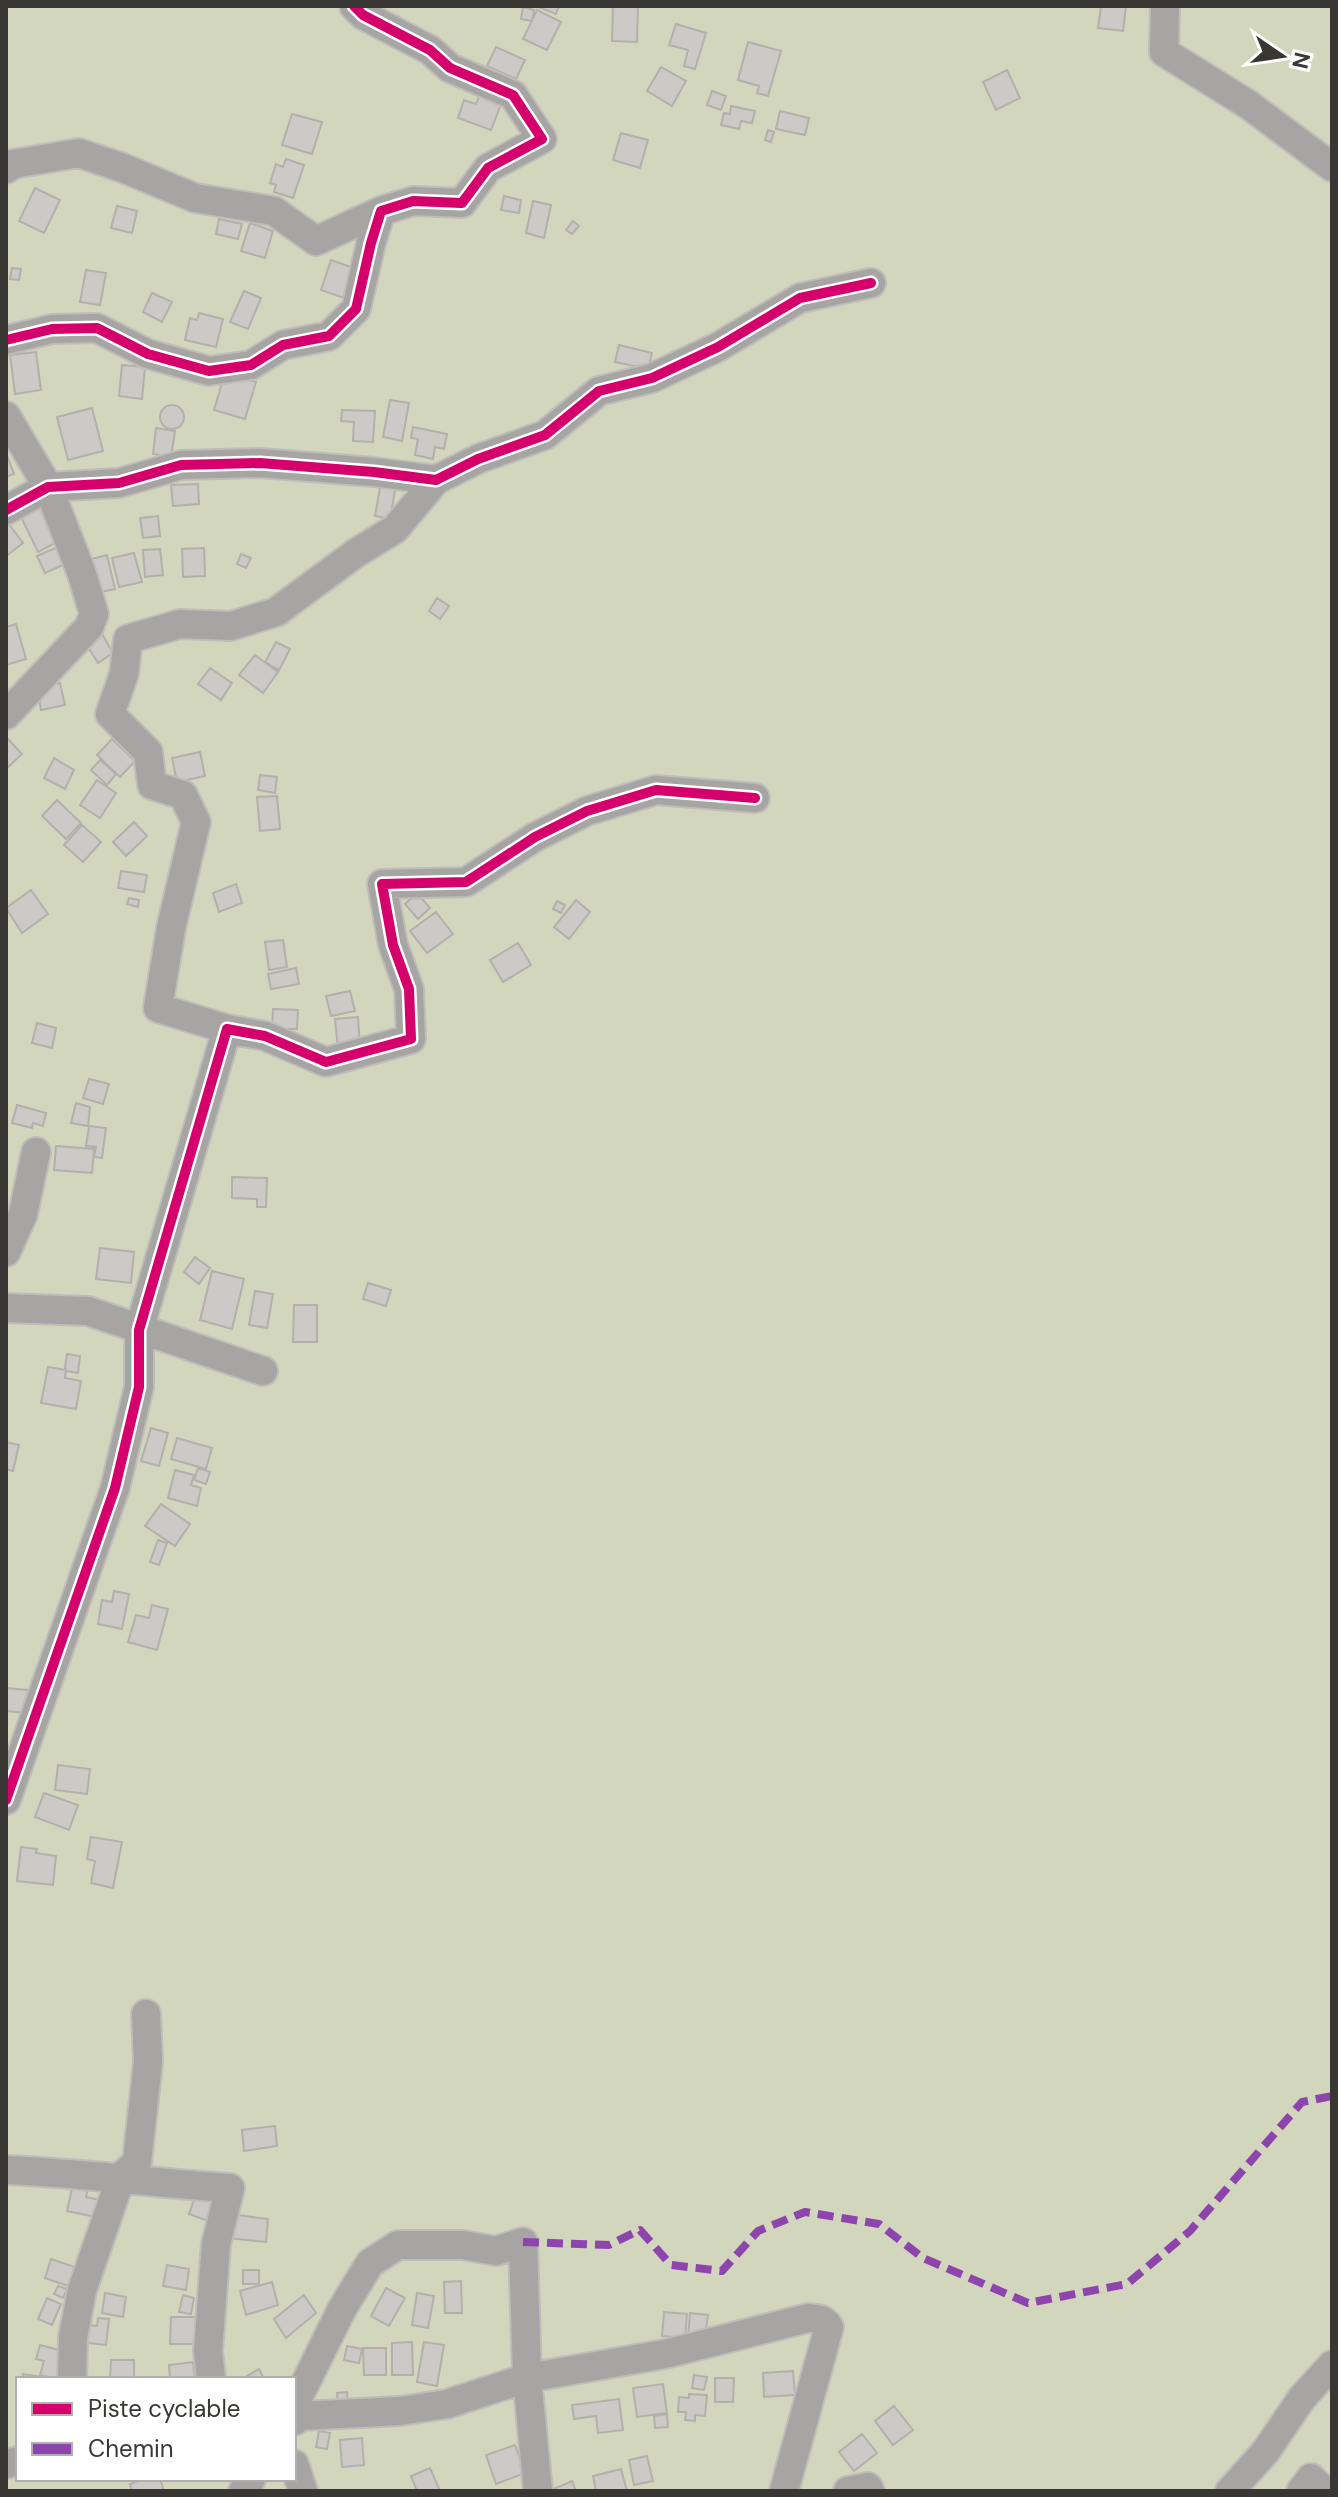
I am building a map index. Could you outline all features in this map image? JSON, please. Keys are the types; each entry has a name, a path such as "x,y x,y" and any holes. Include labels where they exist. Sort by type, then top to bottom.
{"street":[{"path":"6,169 13,164 79,153 195,198 274,211 316,241 381,211 413,201 462,203 488,168 542,139 513,95 450,68 430,50 363,15 354,6"},
{"path":"1165,6 1164,52 1249,105 1332,167"},
{"path":"6,340 52,329 97,328 148,354 209,371 251,365 283,345 329,336 356,309 381,211"},
{"path":"755,798 656,790 587,811 535,837 466,882 382,884 393,945 409,989 411,1039 326,1062 265,1036 227,1029 158,1008 171,928 196,822 183,795 152,785 148,752 110,714 124,674 128,639 180,624 231,626 276,612 356,553 395,529 436,480 478,459 545,435 599,391 652,378 718,347 800,298 871,283"},
{"path":"6,416 48,487 94,614 89,627 6,715"},
{"path":"6,510 48,487 119,483 181,465 260,463 436,480"},
{"path":"6,1800 115,1488 139,1387 139,1330 227,1029"},
{"path":"6,1252 23,1214 36,1152"},
{"path":"6,1308 88,1311 263,1371"},
{"path":"72,2377 73,2337 82,2290 121,2177 137,2162 148,2062 146,2014"},
{"path":"6,2170 230,2188 216,2244 208,2351 211,2377"},
{"path":"296,2402 342,2309 370,2263 398,2245 463,2245 496,2251 523,2242 527,2378 538,2491"},
{"path":"296,2420 301,2416 400,2411 447,2404 527,2378 665,2354 808,2318 824,2320 829,2327 784,2491"},
{"path":"1230,2491 1266,2451 1302,2398 1332,2365"},
{"path":"296,2470 303,2491"},
{"path":"1301,2491 1311,2478 1324,2491"},
{"path":"848,2491 868,2487 870,2491"}],"green space":[{"path":"6,6 1332,6 1332,2491 6,2491"}],"building":[{"path":"536,6 559,6 556,14"},
{"path":"613,6 638,6 637,42 612,41"},
{"path":"1101,6 1126,6 1123,31 1098,28"},
{"path":"523,7 534,10 532,21 521,19"},
{"path":"537,10 561,22 547,50 523,39"},
{"path":"676,24 706,33 695,69 684,66 688,50 669,45"},
{"path":"748,42 781,51 768,96 757,93 759,86 738,80"},
{"path":"496,47 525,60 516,79 487,66"},
{"path":"661,67 686,81 672,106 647,91"},
{"path":"1007,70 1020,98 996,110 983,82"},
{"path":"481,91 503,99 491,130 458,118 464,100 476,104"},
{"path":"712,91 726,96 721,110 707,105"},
{"path":"731,106 755,111 752,123 741,121 739,129 721,125 724,113 730,114"},
{"path":"780,111 809,118 805,135 776,129"},
{"path":"292,114 322,122 312,154 282,145"},
{"path":"768,130 774,132 771,142 765,140"},
{"path":"621,133 648,140 640,168 613,160"},
{"path":"286,159 304,165 293,198 274,192 276,185 270,183 276,164 283,167"},
{"path":"35,188 60,200 44,233 19,221"},
{"path":"504,196 521,200 519,213 501,210"},
{"path":"533,201 551,205 544,238 526,233"},
{"path":"117,206 137,211 132,233 111,228"},
{"path":"219,219 242,224 238,239 216,234"},
{"path":"573,221 579,226 572,234 566,230"},
{"path":"250,223 273,231 265,258 241,251"},
{"path":"331,260 354,268 344,298 321,290"},
{"path":"12,268 21,269 19,280 10,279"},
{"path":"86,270 106,273 100,305 80,302"},
{"path":"244,291 261,298 248,329 230,322"},
{"path":"152,293 172,302 162,322 143,312"},
{"path":"199,313 223,319 216,347 185,340 190,318 197,320"},
{"path":"619,345 652,353 648,369 615,362"},
{"path":"36,352 41,390 15,394 10,355"},
{"path":"122,365 145,367 142,399 119,396"},
{"path":"225,373 256,382 245,419 214,410"},
{"path":"390,400 409,403 402,441 383,437"},
{"path":"172,405 181,408 184,417 181,426 172,429 163,426 160,417 163,408"},
{"path":"92,408 103,451 68,460 57,417"},
{"path":"342,410 375,411 373,442 353,441 354,422 341,421"},
{"path":"413,427 447,434 444,449 435,447 433,459 415,455 418,439 411,438"},
{"path":"156,428 175,431 171,457 153,454"},
{"path":"6,453 14,474 6,477"},
{"path":"381,482 396,485 390,519 375,516"},
{"path":"198,484 199,504 173,506 171,485"},
{"path":"42,507 59,541 38,552 21,517"},
{"path":"158,516 160,536 143,538 140,518"},
{"path":"9,524 23,543 6,556 6,526"},
{"path":"62,545 70,562 45,573 37,556"},
{"path":"204,548 205,576 183,577 182,549"},
{"path":"160,549 163,575 145,577 143,550"},
{"path":"134,553 142,582 119,587 112,558"},
{"path":"241,554 251,558 246,568 237,564"},
{"path":"107,555 115,589 92,594 84,561"},
{"path":"437,598 449,606 440,619 429,611"},
{"path":"16,624 26,659 6,665 6,627"},
{"path":"101,632 113,653 98,663 85,642"},
{"path":"276,642 290,649 279,670 265,662"},
{"path":"255,655 278,672 263,693 239,675"},
{"path":"210,668 232,683 221,700 198,684"},
{"path":"60,683 65,705 41,710 37,688"},
{"path":"6,737 22,754 6,769"},
{"path":"112,739 135,761 120,777 97,755"},
{"path":"200,752 205,776 177,782 172,758"},
{"path":"54,758 74,770 65,789 44,778"},
{"path":"100,760 116,774 107,785 91,770"},
{"path":"260,775 277,777 275,793 258,790"},
{"path":"97,780 116,793 100,818 80,805"},
{"path":"277,796 280,829 260,831 257,797"},
{"path":"57,800 81,823 66,839 42,816"},
{"path":"134,822 147,836 126,856 113,842"},
{"path":"82,825 101,842 83,862 64,845"},
{"path":"121,871 147,875 144,892 118,888"},
{"path":"236,884 242,903 219,912 213,893"},
{"path":"31,890 48,914 22,933 6,908"},
{"path":"417,893 430,908 418,919 405,904"},
{"path":"129,898 139,900 138,907 127,904"},
{"path":"576,900 590,912 569,939 554,927"},
{"path":"557,901 565,905 561,913 553,909"},
{"path":"436,912 453,934 427,953 410,931"},
{"path":"283,940 287,967 269,970 265,942"},
{"path":"518,943 531,965 503,982 490,960"},
{"path":"296,968 299,984 271,989 268,974"},
{"path":"350,991 355,1011 331,1016 326,996"},
{"path":"273,1009 298,1010 297,1029 272,1029"},
{"path":"358,1017 360,1048 338,1049 335,1019"},
{"path":"37,1023 56,1028 52,1048 32,1043"},
{"path":"89,1079 109,1084 103,1104 83,1098"},
{"path":"76,1103 90,1107 88,1126 71,1123"},
{"path":"17,1105 46,1113 43,1126 33,1123 32,1128 12,1123"},
{"path":"89,1126 106,1128 102,1158 94,1157 96,1147 86,1146"},
{"path":"56,1146 94,1149 92,1173 54,1170"},
{"path":"232,1177 267,1178 266,1207 257,1207 257,1199 232,1198"},
{"path":"100,1248 134,1252 131,1283 96,1279"},
{"path":"195,1257 210,1268 199,1284 184,1272"},
{"path":"212,1271 244,1279 232,1329 200,1320"},
{"path":"368,1283 391,1290 386,1306 363,1299"},
{"path":"255,1291 273,1294 267,1328 249,1325"},
{"path":"294,1305 317,1305 317,1342 293,1342"},
{"path":"67,1354 80,1356 78,1373 65,1368"},
{"path":"48,1367 66,1370 65,1378 81,1381 76,1409 41,1403"},
{"path":"151,1428 168,1433 159,1466 141,1461"},
{"path":"177,1438 212,1448 206,1469 171,1459"},
{"path":"6,1442 19,1445 13,1471 6,1469"},
{"path":"198,1468 210,1472 206,1484 194,1480"},
{"path":"175,1470 194,1475 191,1485 201,1488 197,1506 168,1498"},
{"path":"161,1504 190,1524 175,1546 145,1526"},
{"path":"158,1540 167,1543 159,1565 150,1562"},
{"path":"114,1591 129,1594 122,1629 98,1624 102,1600 112,1602"},
{"path":"152,1605 168,1609 157,1650 128,1642 136,1615 149,1618"},
{"path":"6,1688 28,1690 25,1713 6,1711"},
{"path":"58,1765 90,1769 87,1794 55,1790"},
{"path":"44,1793 78,1805 69,1830 35,1817"},
{"path":"91,1837 122,1842 113,1888 91,1883 95,1861 87,1859"},
{"path":"21,1847 56,1856 53,1885 17,1881"},
{"path":"275,2126 277,2146 244,2151 242,2130"},
{"path":"73,2184 88,2188 86,2197 105,2201 100,2218 67,2211"},
{"path":"197,2191 225,2202 216,2224 189,2214"},
{"path":"230,2214 268,2219 266,2242 228,2238"},
{"path":"51,2259 75,2267 68,2286 45,2278"},
{"path":"167,2265 189,2269 186,2290 163,2286"},
{"path":"243,2270 259,2270 259,2284 243,2284"},
{"path":"461,2281 462,2313 445,2313 444,2282"},
{"path":"272,2282 278,2305 246,2315 240,2291"},
{"path":"58,2286 67,2289 63,2298 54,2294"},
{"path":"386,2288 405,2298 389,2326 371,2316"},
{"path":"105,2293 126,2297 123,2317 102,2313"},
{"path":"417,2293 434,2296 428,2328 412,2325"},
{"path":"183,2295 194,2298 191,2314 179,2312"},
{"path":"304,2295 316,2313 286,2338 274,2319"},
{"path":"47,2298 61,2304 52,2325 38,2319"},
{"path":"664,2312 687,2314 685,2338 662,2336"},
{"path":"690,2313 708,2315 705,2338 688,2337"},
{"path":"171,2317 201,2317 201,2344 170,2344"},
{"path":"98,2318 109,2319 106,2345 80,2342 82,2324 97,2326"},
{"path":"412,2342 413,2375 392,2375 392,2343"},
{"path":"424,2342 444,2345 437,2386 417,2382"},
{"path":"40,2345 63,2351 56,2377 40,2375 44,2361 36,2359"},
{"path":"347,2346 362,2349 359,2363 344,2360"},
{"path":"363,2348 386,2348 386,2375 364,2375"},
{"path":"111,2360 134,2360 134,2377 110,2377"},
{"path":"193,2362 195,2377 170,2377 169,2365"},
{"path":"259,2369 263,2377 245,2377"},
{"path":"793,2371 795,2395 764,2397 763,2373"},
{"path":"694,2375 707,2377 704,2390 692,2388"},
{"path":"715,2378 734,2378 733,2402 715,2402"},
{"path":"663,2384 667,2413 637,2417 633,2388"},
{"path":"347,2392 348,2405 338,2406 337,2393"},
{"path":"689,2394 707,2395 705,2416 695,2415 695,2421 685,2420 686,2412 678,2412 679,2397 689,2398"},
{"path":"619,2399 623,2430 598,2433 596,2416 574,2419 572,2405"},
{"path":"894,2406 913,2430 893,2445 875,2421"},
{"path":"667,2414 668,2427 655,2428 654,2416"},
{"path":"319,2431 330,2433 327,2449 316,2447"},
{"path":"862,2434 877,2453 854,2471 839,2452"},
{"path":"362,2438 364,2465 342,2467 340,2440"},
{"path":"515,2445 525,2473 496,2484 486,2455"},
{"path":"647,2456 653,2481 634,2485 629,2460"},
{"path":"430,2468 440,2491 417,2491 411,2476"},
{"path":"621,2469 627,2491 596,2491 593,2476"},
{"path":"161,2481 164,2491 132,2491 130,2484"},
{"path":"572,2481 576,2491 549,2491"}],"marked path":[{"path":"523,2242 609,2245 640,2230 671,2265 722,2271 758,2231 805,2212 879,2224 923,2258 1028,2303 1127,2284 1190,2231 1302,2102 1332,2096"}],"cycle path":[{"path":"6,340 52,329 97,328 148,354 209,371 251,365 283,345 329,336 356,309 381,211 413,201 462,203 488,168 542,139 513,95 450,68 430,50 363,15 354,6"},
{"path":"6,510 48,487 119,483 181,465 260,463 436,480 478,459 545,435 599,391 652,378 718,347 800,298 871,283"},
{"path":"6,1800 115,1488 139,1387 139,1330 227,1029 265,1036 326,1062 411,1039 409,989 393,945 382,884 466,882 535,837 587,811 656,790 755,798"}]}
